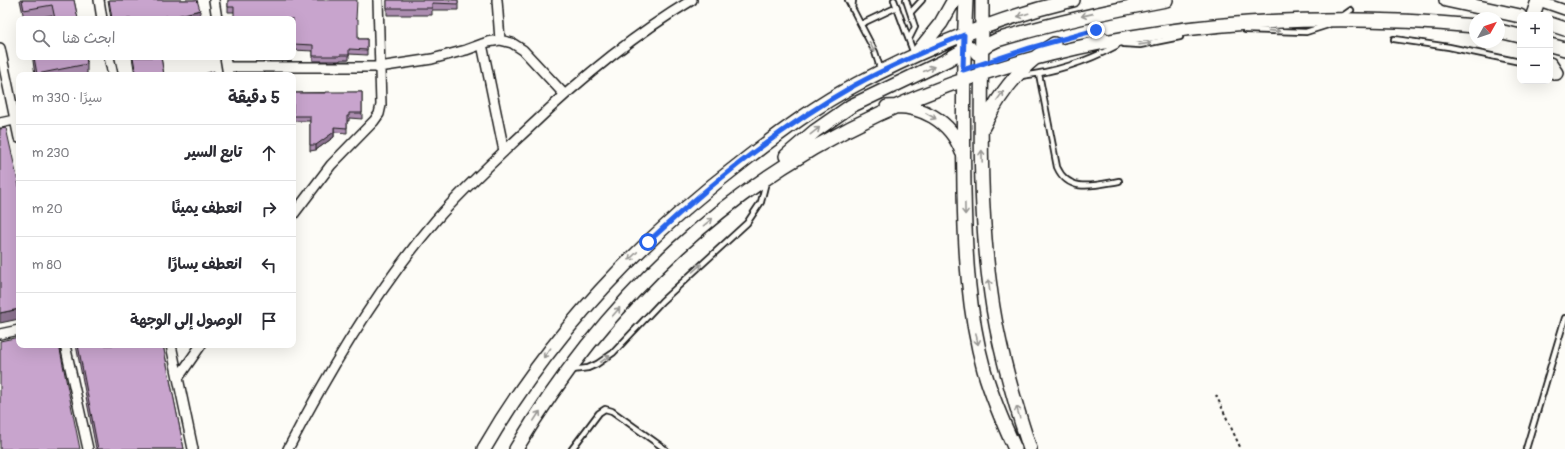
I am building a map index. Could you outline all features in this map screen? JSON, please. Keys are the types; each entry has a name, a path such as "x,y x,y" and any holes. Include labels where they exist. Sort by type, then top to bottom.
{"street":[{"path":"99,0 102,16"},
{"path":"214,0 217,16"},
{"path":"296,211 331,165 379,114 381,105 378,0"},
{"path":"497,0 500,40"},
{"path":"288,449 342,352 383,289 437,219 504,151 564,94 645,30 692,0"},
{"path":"915,56 941,23 954,0"},
{"path":"966,0 963,70 965,230 975,326 984,370 998,412 1015,449"},
{"path":"982,0 981,130 987,266 991,299 1000,345 1030,449"},
{"path":"1038,0 1060,3"},
{"path":"484,449 512,402 552,347 606,284 648,242 702,194 782,131 831,99 881,72 915,56 982,28 1073,0"},
{"path":"963,70 968,62 982,48 996,40 1092,14 1166,0"},
{"path":"1446,0 1517,15"},
{"path":"1534,12 1537,0 1565,10"},
{"path":"1322,8 1422,17 1469,25"},
{"path":"1553,25 1565,29"},
{"path":"1090,31 1112,27"},
{"path":"767,177 798,145 845,110 964,51 973,43 982,28"},
{"path":"1505,32 1517,35"},
{"path":"516,449 538,414 569,371 624,302 661,264 708,222 767,177 829,136 880,108 963,70 1065,37 1038,55 1016,77 997,100 981,130"},
{"path":"226,60 228,71 380,67 432,59 466,50 494,40 500,40 512,43 523,50 564,94"},
{"path":"482,44 504,151"},
{"path":"1553,46 1565,49"},
{"path":"0,48 16,115"},
{"path":"110,60 112,72"},
{"path":"880,108 899,106 909,107 933,116 950,131 960,147 963,156"},
{"path":"0,123 16,119"},
{"path":"0,334 16,331"},
{"path":"66,348 88,449"},
{"path":"172,348 193,449"},
{"path":"178,378 199,348"}],"lane":[{"path":"848,0 875,52 881,72"},
{"path":"852,9 853,0"},
{"path":"894,0 915,56"},
{"path":"906,0 915,27 909,39"},
{"path":"916,0 916,6"},
{"path":"910,12 922,0"},
{"path":"861,24 897,6"},
{"path":"1090,31 1121,43 1140,45 1197,34 1233,30 1306,32 1333,23 1350,10"},
{"path":"1394,39 1449,47 1517,61"},
{"path":"1016,77 1038,74 1081,62 1121,43"},
{"path":"1038,74 1057,167 1063,177 1072,184 1083,186 1119,181"},
{"path":"569,371 588,368 606,359 672,292 747,223 761,202 767,177"},
{"path":"1526,449 1565,318"},
{"path":"572,449 599,413 605,409 612,411 665,449"}],"path":[{"path":"1216,395 1240,449"}],"building":[{"path":"22,0 74,0 77,16 54,16 52,5 24,10"},
{"path":"109,0 197,0 200,10 176,16 112,16"},
{"path":"228,0 357,0 356,19 358,19 358,39 367,39 367,50 349,49 349,55 340,56 313,56 313,45 296,44 296,16 234,16 234,7 228,7"},
{"path":"387,0 458,0 458,4 432,3 432,8 387,8"},
{"path":"35,60 86,60 87,64 47,72 37,72"},
{"path":"134,60 162,60 164,72 136,72"},
{"path":"362,92 362,113 349,113 349,116 347,116 347,128 334,127 334,132 316,145 310,145 310,116 296,116 296,93"},
{"path":"6,128 16,173 16,310 0,313 0,129"},
{"path":"16,338 16,348 60,348 80,449 0,449 0,341"},
{"path":"79,348 164,348 184,449 98,449"}],"route":[{"path":"648,242 713,184 782,131 831,99 881,72 964,35 963,70 1065,37 1096,30"}]}
